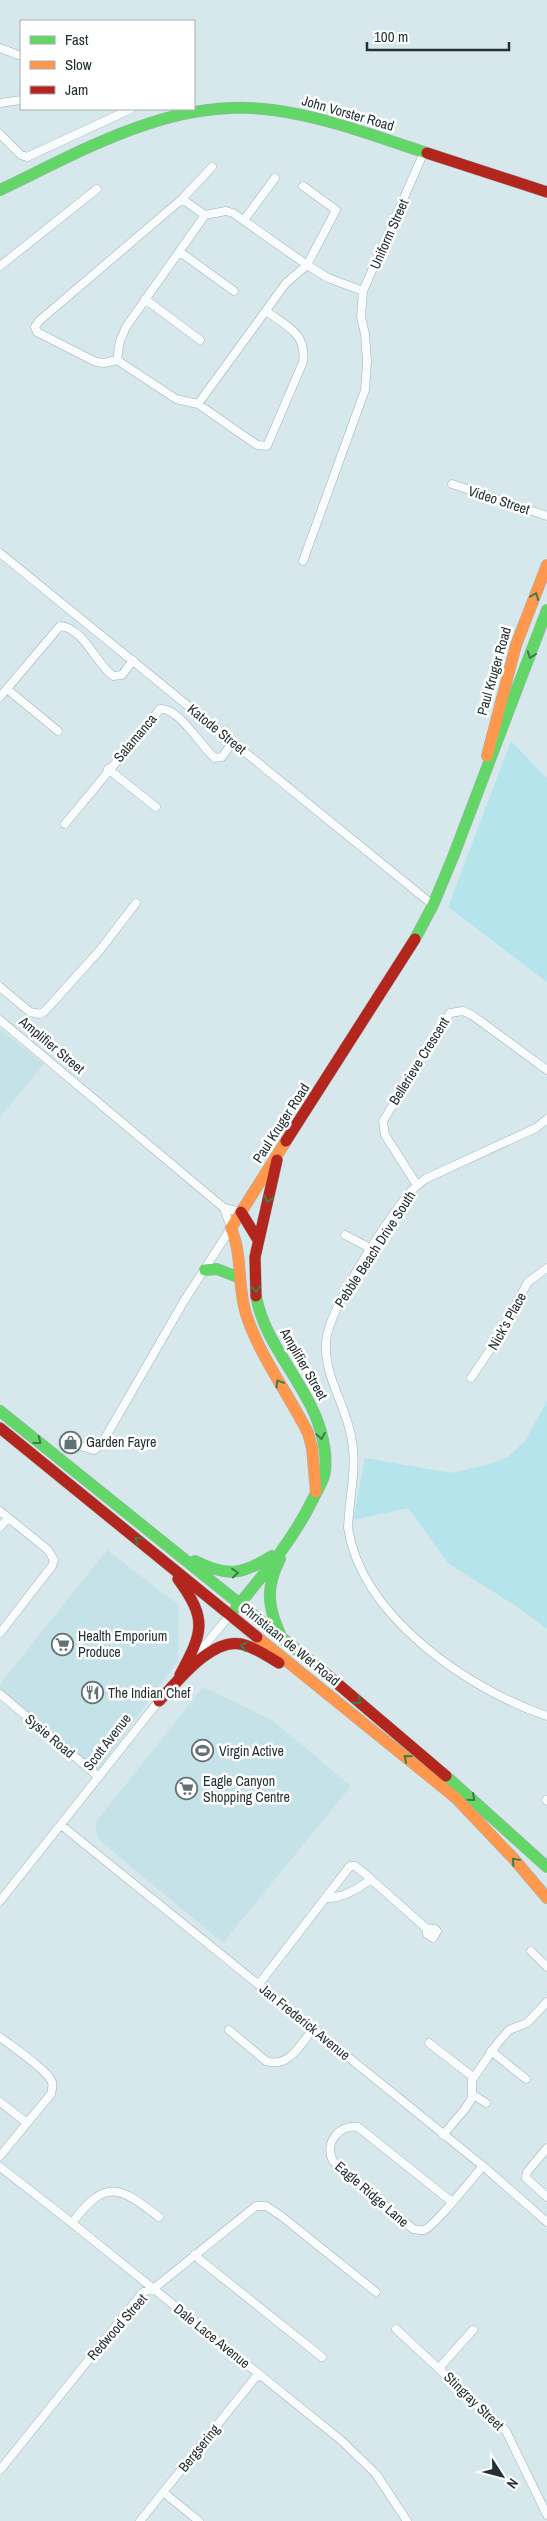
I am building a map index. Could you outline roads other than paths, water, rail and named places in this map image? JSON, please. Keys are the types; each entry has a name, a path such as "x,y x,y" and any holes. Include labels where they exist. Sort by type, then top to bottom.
{"street":[{"path":"0,48 20,56"},
{"path":"0,103 20,100"},
{"name":"John Vorster Road","path":"0,190 145,123 211,108 240,107 296,113 336,123 547,192"},
{"path":"0,134 21,155 27,157 129,110"},
{"name":"Uniform Street","path":"303,561 365,390 367,362 365,334 361,317 364,292 424,152"},
{"path":"212,167 182,199 39,321 35,327 38,334 96,362 104,363 117,360 176,399 198,404 257,445 267,446 300,370 305,351 300,337 266,311"},
{"path":"244,220 275,178"},
{"path":"198,404 292,276 307,265 336,210 303,186"},
{"path":"0,266 97,189"},
{"path":"182,199 205,215"},
{"path":"117,360 123,334 145,299 205,215 226,211 244,220 328,278 364,292"},
{"path":"180,252 234,291"},
{"path":"145,299 200,340"},
{"name":"Video Street","path":"452,484 547,516"},
{"name":"Katode Street","path":"0,554 433,905"},
{"name":"Paul Kruger Road","path":"480,789 502,692 516,645 547,565"},
{"name":"Paul Kruger Road","path":"80,1446 94,1450 102,1445 184,1301 278,1157 411,946 433,905 480,789 547,610"},
{"path":"0,697 60,626 67,628 90,646 101,666 113,676 122,675 132,660"},
{"path":"7,689 58,731"},
{"name":"Salamanca","path":"65,824 156,711 161,708 190,728 202,746 215,758 222,757 232,742"},
{"path":"108,769 156,807"},
{"path":"0,987 35,1014 45,1011 100,950 136,903"},
{"name":"Bellerieve Crescent","path":"417,1185 385,1135 383,1121 450,1013 463,1011 472,1015 547,1070"},
{"name":"Amplifier Street","path":"0,1020 224,1208 241,1212"},
{"name":"Pebble Beach Drive South","path":"547,1119 536,1128 417,1185 399,1206 335,1310 326,1342 327,1368 347,1417 353,1442 348,1528 352,1549 381,1602 389,1613 420,1643 497,1696 547,1716"},
{"name":"Amplifier Street","path":"239,1604 300,1526 316,1492 322,1484 321,1434 310,1402 273,1343 260,1312 255,1291 254,1269 258,1240 274,1183 278,1157"},
{"name":"Amplifier Street","path":"224,1208 238,1246 240,1278 246,1311 255,1337 270,1369 308,1433 315,1457 316,1492"},
{"path":"241,1212 258,1240"},
{"path":"345,1235 372,1250"},
{"name":"Nick’s Place","path":"471,1378 494,1344 525,1287 536,1275 547,1268"},
{"path":"205,1270 217,1269 240,1278"},
{"name":"Christiaan de Wet Road","path":"0,1411 281,1636 435,1766 547,1867"},
{"name":"Christiaan de Wet Road","path":"0,1428 456,1798 513,1858 547,1898"},
{"path":"0,1512 48,1550 54,1560 52,1566 0,1633"},
{"path":"0,1527 8,1518"},
{"path":"281,1636 269,1609 268,1591 276,1566 300,1526"},
{"path":"174,1550 203,1566 229,1574 248,1571 285,1546"},
{"path":"166,1562 192,1596 200,1617 199,1635 179,1676"},
{"name":"Scott Avenue","path":"0,1901 179,1676 239,1604"},
{"path":"159,1701 204,1656 217,1648 234,1643 262,1652 317,1686"},
{"name":"Sysie Road","path":"0,1694 99,1777"},
{"name":"Jan Frederick Avenue","path":"61,1826 483,2166 547,2222"},
{"path":"259,1984 350,1866 355,1866 371,1879 426,1928"},
{"path":"325,1898 335,1899 355,1890 371,1879"},
{"path":"531,1951 547,1967"},
{"path":"443,2134 465,2109 472,2094 473,2077 491,2051 510,2030 528,2023 547,2002"},
{"path":"229,2030 266,2061 272,2063 290,2057 313,2029"},
{"path":"0,2037 45,2073 52,2083 51,2094 0,2156"},
{"path":"429,2043 473,2077"},
{"path":"491,2051 526,2079"},
{"path":"472,2094 486,2103"},
{"path":"0,2102 28,2123"},
{"name":"Eagle Ridge Lane","path":"452,2202 358,2127 348,2126 342,2129 330,2144 328,2153 333,2161 413,2229 425,2230 431,2226 452,2202 483,2166"},
{"path":"547,2148 527,2172 526,2178 547,2197"},
{"name":"Dale Lace Avenue","path":"0,2167 72,2223 364,2460 387,2488 407,2521"},
{"path":"72,2223 95,2196 104,2192 126,2194 159,2217"},
{"name":"Redwood Street","path":"0,2470 144,2292 153,2289 194,2254 256,2206 266,2206 280,2215 376,2292"},
{"path":"194,2254 322,2358"},
{"name":"Stingray Street","path":"396,2329 506,2431 547,2515"},
{"path":"440,2368 473,2330"},
{"name":"Bergsering","path":"140,2521 258,2374"},
{"path":"163,2492 199,2521"}],"place":[{"name":"Garden Fayre","path":"70,1442"},
{"name":"Health Emporium Produce","path":"62,1644"},
{"name":"The Indian Chef","path":"92,1693"},
{"name":"Virgin Active","path":"203,1751"},
{"name":"Eagle Canyon Shopping Centre","path":"187,1789"}]}
